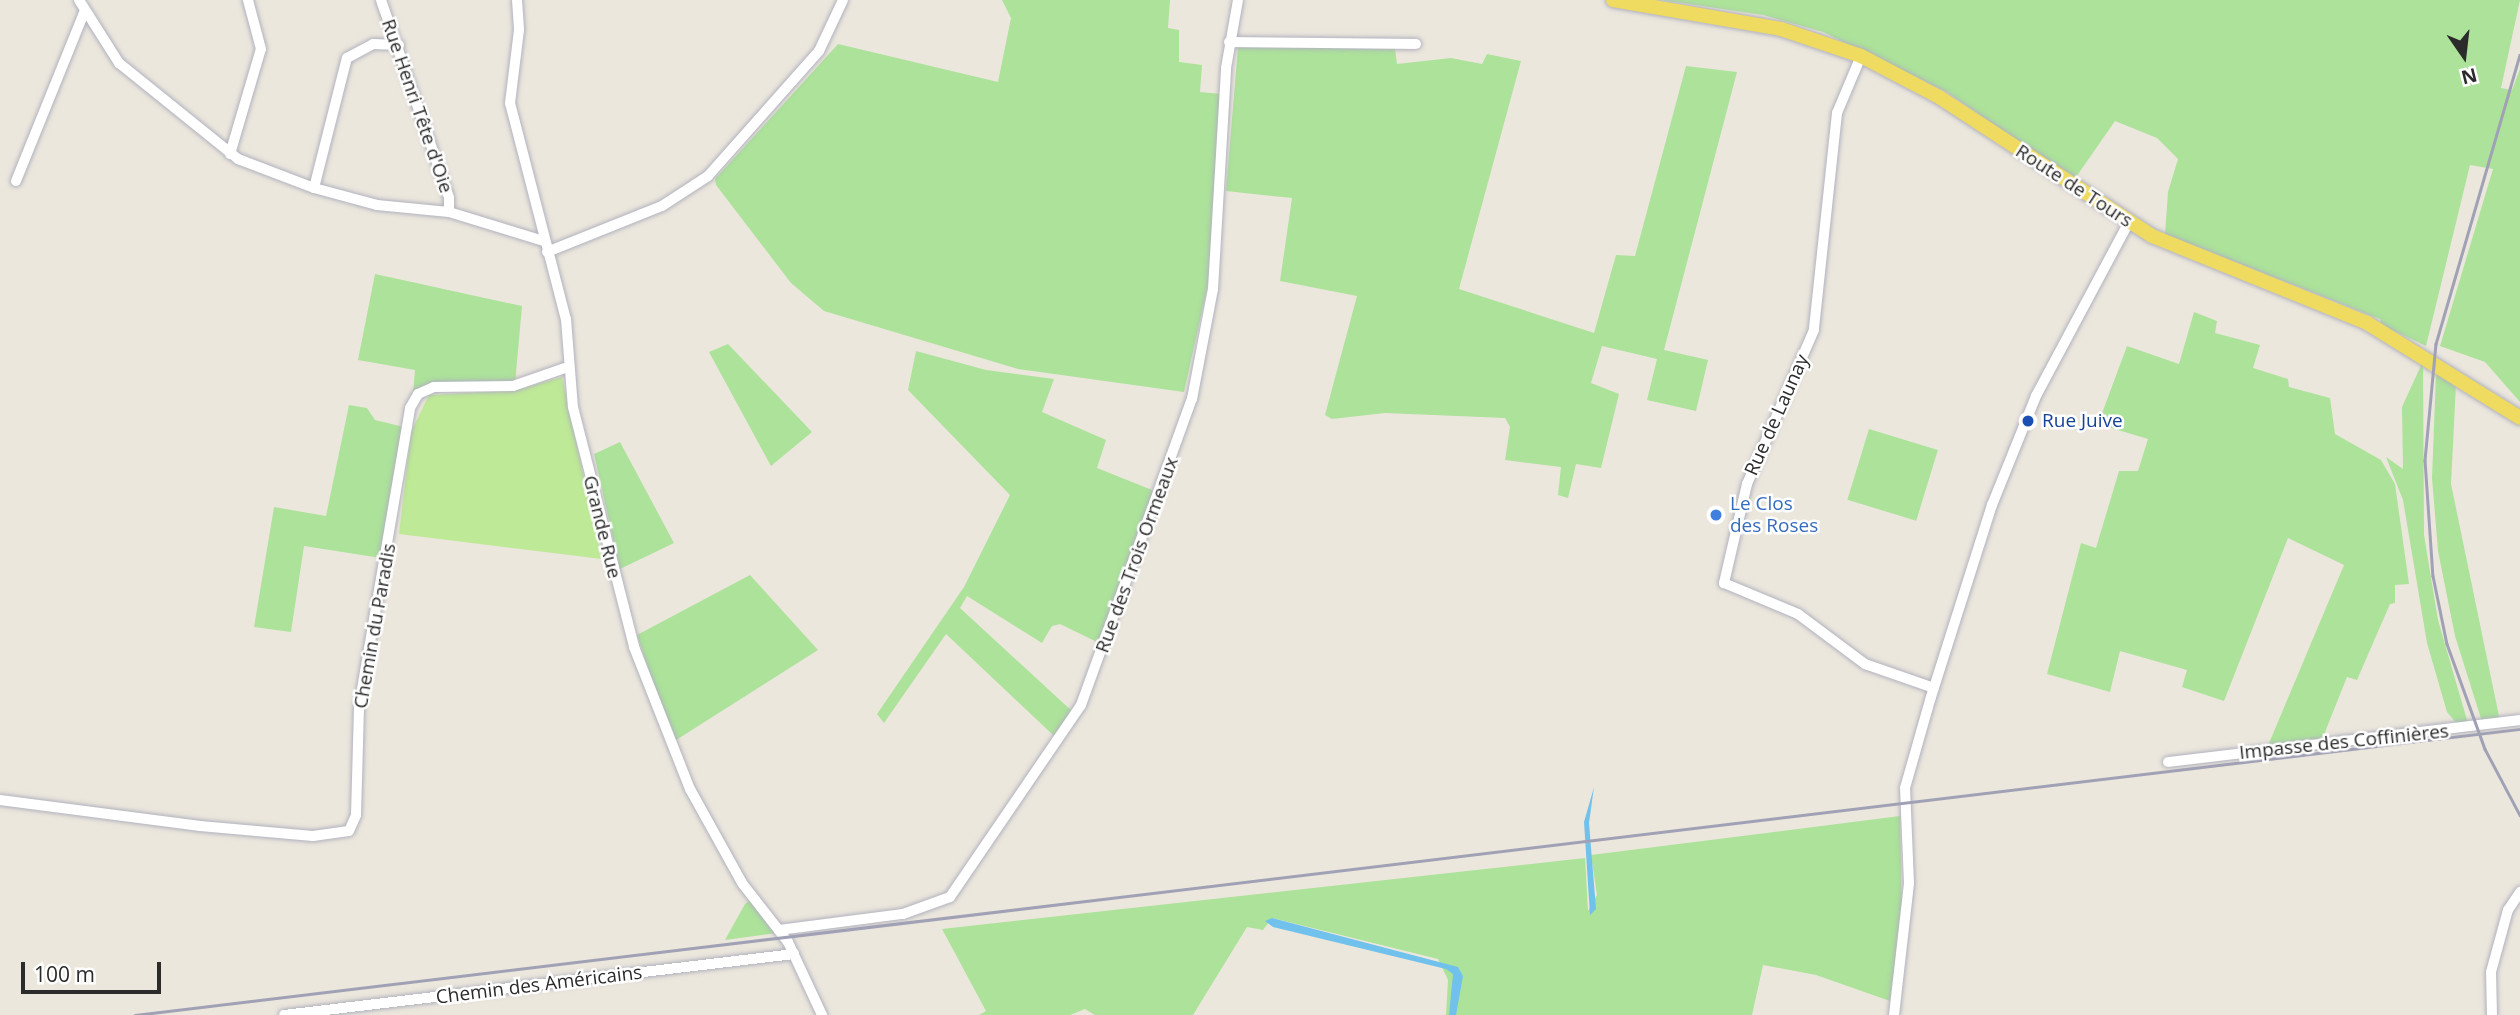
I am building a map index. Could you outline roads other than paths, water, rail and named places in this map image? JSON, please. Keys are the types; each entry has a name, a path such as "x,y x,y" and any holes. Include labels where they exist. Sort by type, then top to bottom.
{"main road":[{"name":"Route de Tours","path":"1614,0 1781,29 1861,56 1938,97 2129,222 2217,267 2367,323 2520,418"}],"street":[{"path":"79,0 117,61 230,154 314,188 377,205 449,212 546,247 662,206 708,176 819,51 843,0"},
{"path":"230,154 261,49 248,0"},
{"name":"Rue Henri Tête d'Oie","path":"381,0 400,45 449,198 449,212"},
{"name":"Grande Rue","path":"517,0 519,30 510,103 566,319 568,367 608,554 660,724 729,862 779,929 794,954 822,1015"},
{"name":"Rue des Trois Ormeaux","path":"779,929 903,914 950,897 1082,705 1192,399 1217,252 1230,42 1238,0"},
{"path":"16,181 85,10"},
{"path":"1230,42 1416,44"},
{"path":"314,188 347,58 373,44 400,45"},
{"name":"Rue de Launay","path":"1861,56 1837,113 1814,330 1746,484 1727,551 1724,583 1798,614 1865,664 1934,688"},
{"path":"1894,1015 1909,883 1905,788 1934,688 1992,505 2036,396 2129,222"},
{"name":"Chemin du Paradis","path":"0,800 213,827 313,836 349,831 356,815 359,707 410,408 418,394 434,387 513,386 568,367"},
{"name":"Impasse des Coffinières","path":"2168,762 2520,720"},
{"path":"2492,1015 2494,959 2508,910 2520,892"},
{"name":"Chemin des Américains","path":"285,1015 335,1012 794,954"}],"water":[{"path":"1594,787 1589,823 1596,909 1590,915 1584,822"},
{"path":"1272,918 1458,967 1463,976 1456,1015 1449,1015 1453,974 1446,969 1273,927 1265,921"}],"railway":[{"path":"2520,55 2436,344 2425,460 2433,576 2447,644 2485,749 2520,815"},
{"path":"135,1015 2520,729"}],"place":[{"name":"Rue Juive","path":"2028,421"},
{"name":"Le Clos des Roses","path":"1716,515"}]}
